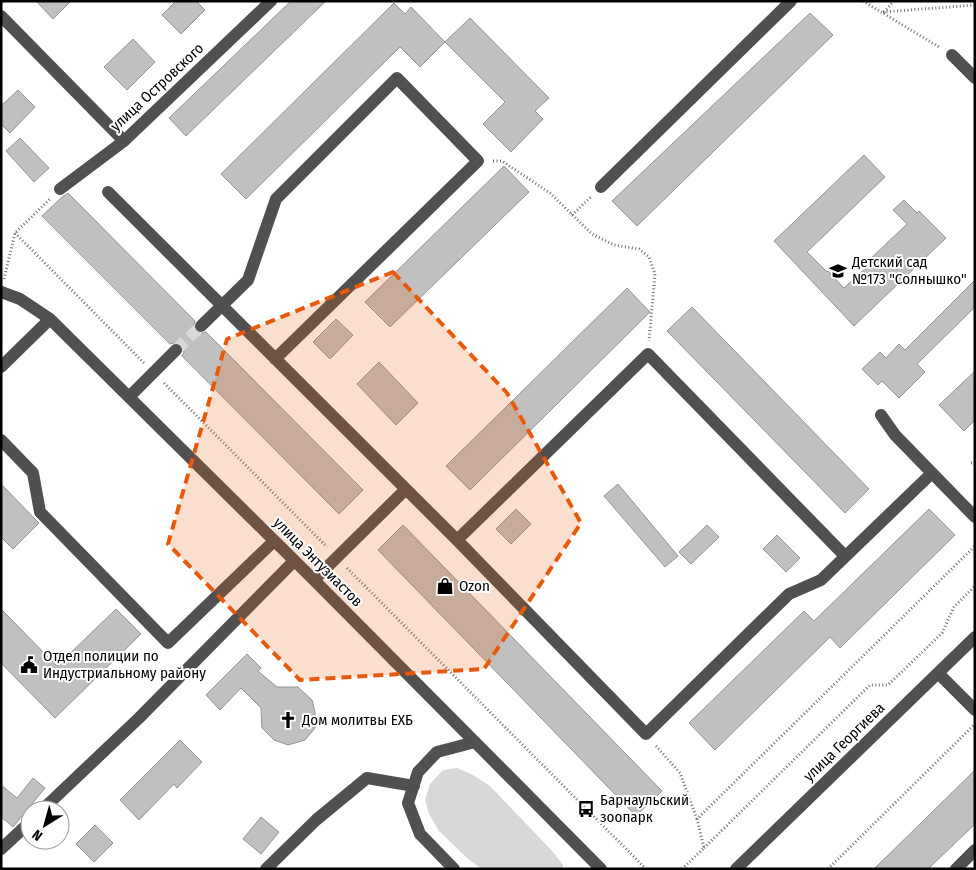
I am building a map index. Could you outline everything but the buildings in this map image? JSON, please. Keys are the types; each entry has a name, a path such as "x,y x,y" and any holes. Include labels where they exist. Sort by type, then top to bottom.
{"street":[{"name":"улица Островского","path":"60,189 124,141 272,1"},
{"path":"601,187 791,1"},
{"path":"1,16 124,141"},
{"path":"952,55 975,78"},
{"path":"200,326 248,280 276,200 397,78 478,161 275,359"},
{"path":"108,192 457,540 646,734 789,594 821,580 932,473"},
{"name":"улица Энтузиастов","path":"2,288 50,319 314,580 601,869"},
{"path":"1,367 50,319"},
{"path":"129,397 176,350"},
{"path":"457,540 648,354 845,556"},
{"path":"881,415 895,435 975,517"},
{"path":"1,440 33,473 40,512 168,643 274,541"},
{"path":"314,580 405,490"},
{"path":"53,800 139,718 294,561"},
{"name":"улица Георгиева","path":"736,869 975,637"},
{"path":"938,673 975,710"},
{"path":"454,869 420,834 408,803 418,772 437,752 475,742"},
{"path":"266,869 316,820 367,778 414,786"},
{"path":"1,849 20,831"},
{"path":"956,869 975,850"}],"path":[{"path":"862,1 952,55"},
{"path":"883,12 894,1"},
{"path":"883,12 975,5"},
{"path":"478,161 502,161 550,193 592,234 614,245 639,249 649,257 655,274 648,354"},
{"path":"572,215 601,187"},
{"path":"2,288 15,233 60,189"},
{"path":"697,819 975,546"},
{"path":"682,869 870,685 888,685 942,633 954,607 975,586"},
{"path":"828,869 975,725"},
{"path":"646,734 680,773 697,819 704,848"}],"highlighted area":[{"path":"393,272 507,393 581,523 484,669 300,680 168,544 227,339"}],"shaded area":[{"path":"457,768 473,775 490,786 554,853 563,865 563,869 482,869 467,858 439,831 429,814 425,800 430,784 443,770"}],"tunnel":[{"path":"176,350 201,326"}],"place":[{"name":"Детский сад №173 \"Солнышко\"","path":"838,271"},
{"name":"Ozon","path":"445,586"},
{"name":"Отдел полиции по Индустриальному району","path":"29,665"},
{"name":"Дом молитвы ЕХБ","path":"288,720"},
{"name":"Барнаульский зоопарк","path":"586,809"}]}
